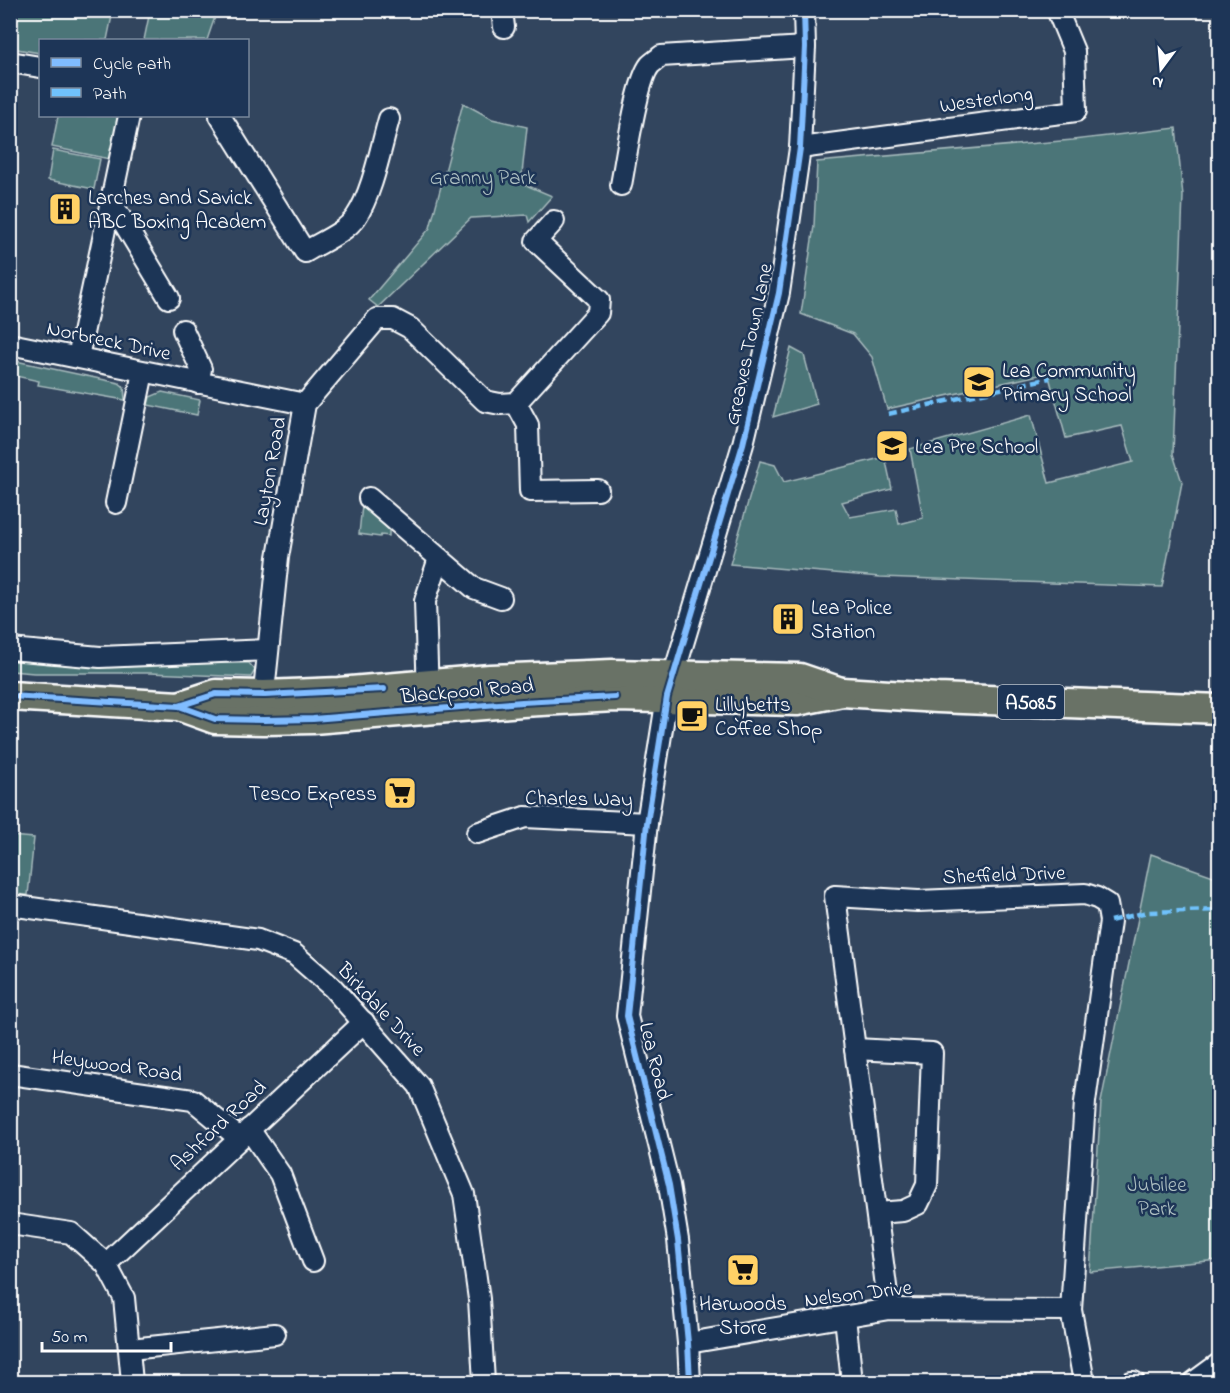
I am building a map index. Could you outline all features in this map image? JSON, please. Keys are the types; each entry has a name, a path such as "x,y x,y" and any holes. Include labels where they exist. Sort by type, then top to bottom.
{"highway":[{"name":"Blackpool Road","path":"10,696 179,706 215,719 264,708 313,719 428,698 545,700 615,697 670,686 797,701 842,692 1220,709"}],"street":[{"name":"Greaves Town Lane","path":"670,686 745,433 778,293 800,148 805,47 804,10"},
{"name":"Westerlong","path":"800,148 1076,111 1074,51 1057,10"},
{"path":"621,185 643,82 651,64 661,56 805,47"},
{"path":"10,62 39,67"},
{"path":"78,357 129,117"},
{"path":"221,117 305,252 336,234 355,218 367,194 389,119"},
{"path":"110,200 169,298"},
{"path":"554,221 536,241 599,300 598,313 516,403 528,425 530,491 598,490"},
{"name":"Layton Road","path":"264,708 278,557 305,404 377,319 393,319 410,328 485,401 500,404 516,403"},
{"name":"Norbreck Drive","path":"183,330 201,369 198,383"},
{"name":"Norbreck Drive","path":"10,344 305,404"},
{"path":"116,503 143,372"},
{"path":"369,498 474,588 501,597"},
{"path":"428,698 425,601 439,558"},
{"path":"10,649 100,657 268,650"},
{"name":"Lea Road","path":"670,686 646,823 627,1016 669,1185 678,1240 690,1383"},
{"name":"Charles Way","path":"477,833 525,817 646,823"},
{"name":"Sheffield Drive","path":"890,1309 835,896 918,901 1085,894 1097,898 1107,904 1110,921 1085,1102 1071,1310 1084,1383"},
{"name":"Birkdale Drive","path":"10,905 258,940 294,954 333,988 419,1086 464,1194 479,1299 484,1383"},
{"name":"Ashford Road","path":"106,1264 364,1022"},
{"path":"855,1048 932,1053 927,1185 918,1204 903,1211 877,1213"},
{"name":"Heywood Road","path":"10,1074 194,1100 244,1134 280,1174 313,1261"},
{"path":"10,1224 71,1233 106,1264 124,1298 132,1383"},
{"name":"Nelson Drive","path":"688,1343 890,1309 1071,1310"},
{"path":"845,1317 852,1383"},
{"path":"130,1349 275,1334"},
{"path":"1194,1383 1220,1363"}],"green space":[{"path":"16,10 113,10 107,39 39,39 39,53 17,49 12,45 11,32"},
{"path":"150,11 217,11 207,39 144,39"},
{"name":"Granny Park","path":"463,103 492,119 527,127 521,183 552,196 529,222 527,215 471,218 378,307 369,300 430,228"},
{"path":"58,117 119,117 110,159 52,147"},
{"name":"Lea Community Primary School","path":"1176,128 1183,196 1173,454 1182,482 1162,587 880,577 730,564 760,461 775,465 784,482 885,457 892,489 842,502 850,517 896,509 899,524 923,518 910,449 1031,415 1049,483 1133,462 1122,426 1066,438 1048,373 887,409 872,357 853,334 801,314 814,226 817,162 1073,140"},
{"path":"53,150 100,159 94,189 48,180"},
{"path":"791,348 804,355 817,404 773,417"},
{"path":"11,360 119,383 124,387 125,400 38,385 39,381 11,375"},
{"path":"162,392 200,400 197,415 148,405 150,397"},
{"path":"362,505 389,530 389,536 359,534"},
{"path":"10,654 90,661 249,663 255,670 251,677 149,673 34,673 11,671"},
{"path":"10,836 34,838 28,895 11,894"},
{"name":"Jubilee Park","path":"1151,854 1219,878 1219,1260 1090,1272 1101,1102"}],"marked path":[{"path":"888,414 1050,378"},
{"path":"1110,921 1147,912 1220,910"}],"cycle path":[{"path":"690,1382 678,1240 669,1185 627,1016 647,823 667,697 743,444 779,293 800,148 805,47 804,10"},
{"path":"179,706 216,694 265,695 384,689"},
{"path":"10,696 179,706 215,719 264,720 313,719 615,697"}],"place":[{"name":"Larches and Savick ABC Boxing Academ","path":"65,209"},
{"name":"Lea Community Primary School","path":"979,382"},
{"name":"Lea Pre School","path":"892,446"},
{"name":"Lea Police Station","path":"788,619"},
{"name":"Lillybetts Coffee Shop","path":"692,716"},
{"name":"Tesco Express","path":"400,793"},
{"name":"Harwoods Store","path":"743,1270"}]}
